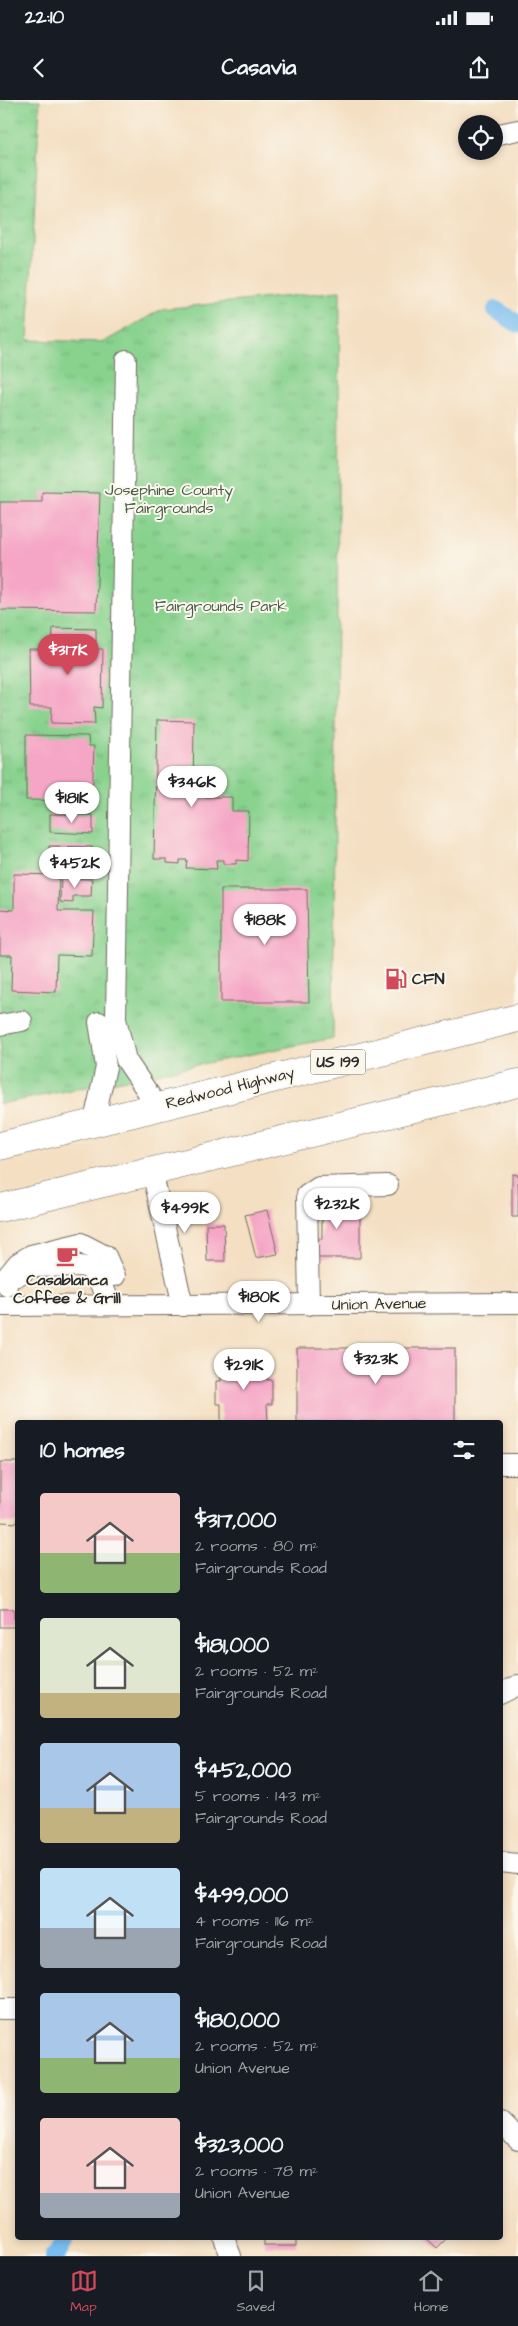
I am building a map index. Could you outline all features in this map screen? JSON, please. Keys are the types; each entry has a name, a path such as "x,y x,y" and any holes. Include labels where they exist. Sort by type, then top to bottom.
{"highway":[{"name":"Redwood Highway","path":"0,1146 518,1018"},
{"path":"0,1208 518,1083"}],"street":[{"path":"503,132 518,130"},
{"path":"94,1122 106,1067 108,1021 126,360"},
{"path":"0,1026 22,1021"},
{"path":"108,1021 126,1060 157,1106"},
{"path":"152,1171 183,1306"},
{"path":"309,1305 307,1195 319,1187 388,1186"},
{"path":"81,1244 106,1256 110,1285 90,1269 81,1266 31,1268 7,1286 8,1275 18,1263 31,1255 81,1244"},
{"name":"Union Avenue","path":"0,1306 518,1303"},
{"path":"503,1464 518,1464"},
{"path":"503,1692 518,1685"},
{"path":"503,1862 518,1864"},
{"path":"0,2009 15,2009"},
{"path":"503,2125 518,2140"},
{"path":"225,2240 231,2256"}],"green space":[{"name":"Josephine County Fairgrounds","path":"0,100 40,100 28,340 104,342 162,309 340,291 333,1038 0,1104"}],"building":[{"path":"42,492 100,493 96,611 0,610 0,502 42,502"},
{"path":"53,628 96,629 96,649 103,649 102,708 94,707 95,724 51,723 52,707 30,707 29,649 52,649"},
{"path":"157,720 194,721 193,797 232,797 232,811 249,811 248,861 236,860 236,864 223,864 223,860 216,860 217,869 186,868 187,860 180,860 180,864 167,863 167,859 154,859"},
{"path":"26,735 88,736 89,746 94,746 92,801 26,800"},
{"path":"50,814 93,815 93,834 50,832"},
{"path":"49,846 92,847 92,865 49,864"},
{"path":"14,874 59,875 58,911 94,911 92,956 57,955 56,992 11,990 12,955 0,955 0,909 14,910"},
{"path":"61,878 92,879 91,896 73,896 73,903 60,902"},
{"path":"221,889 307,889 309,1002 221,1002"},
{"path":"512,1174 518,1175 518,1217 512,1217"},
{"path":"322,1195 360,1195 360,1258 301,1258 301,1239 322,1239"},
{"path":"267,1210 278,1254 256,1258 245,1215"},
{"path":"206,1224 224,1224 225,1261 207,1261"},
{"path":"297,1348 455,1348 455,1420 297,1420"},
{"path":"221,1359 267,1359 267,1380 272,1380 272,1404 267,1404 268,1420 221,1420 221,1404 216,1404 216,1381 221,1381"},
{"path":"0,1462 15,1462 15,1523 0,1522"},
{"path":"0,1609 14,1609 14,1627 0,1627"},
{"path":"264,2240 296,2240 296,2246 264,2246"},
{"path":"428,2240 445,2240 437,2248"}],"waterway":[{"path":"496,310 518,324"},
{"path":"53,2256 58,2253 64,2240"}],"place":[{"name":"CFN","path":"396,979"},
{"name":"Casablanca Coffee & Grill","path":"67,1256"}],"park label":[{"name":"Fairgrounds Park","path":"221,606"}]}
